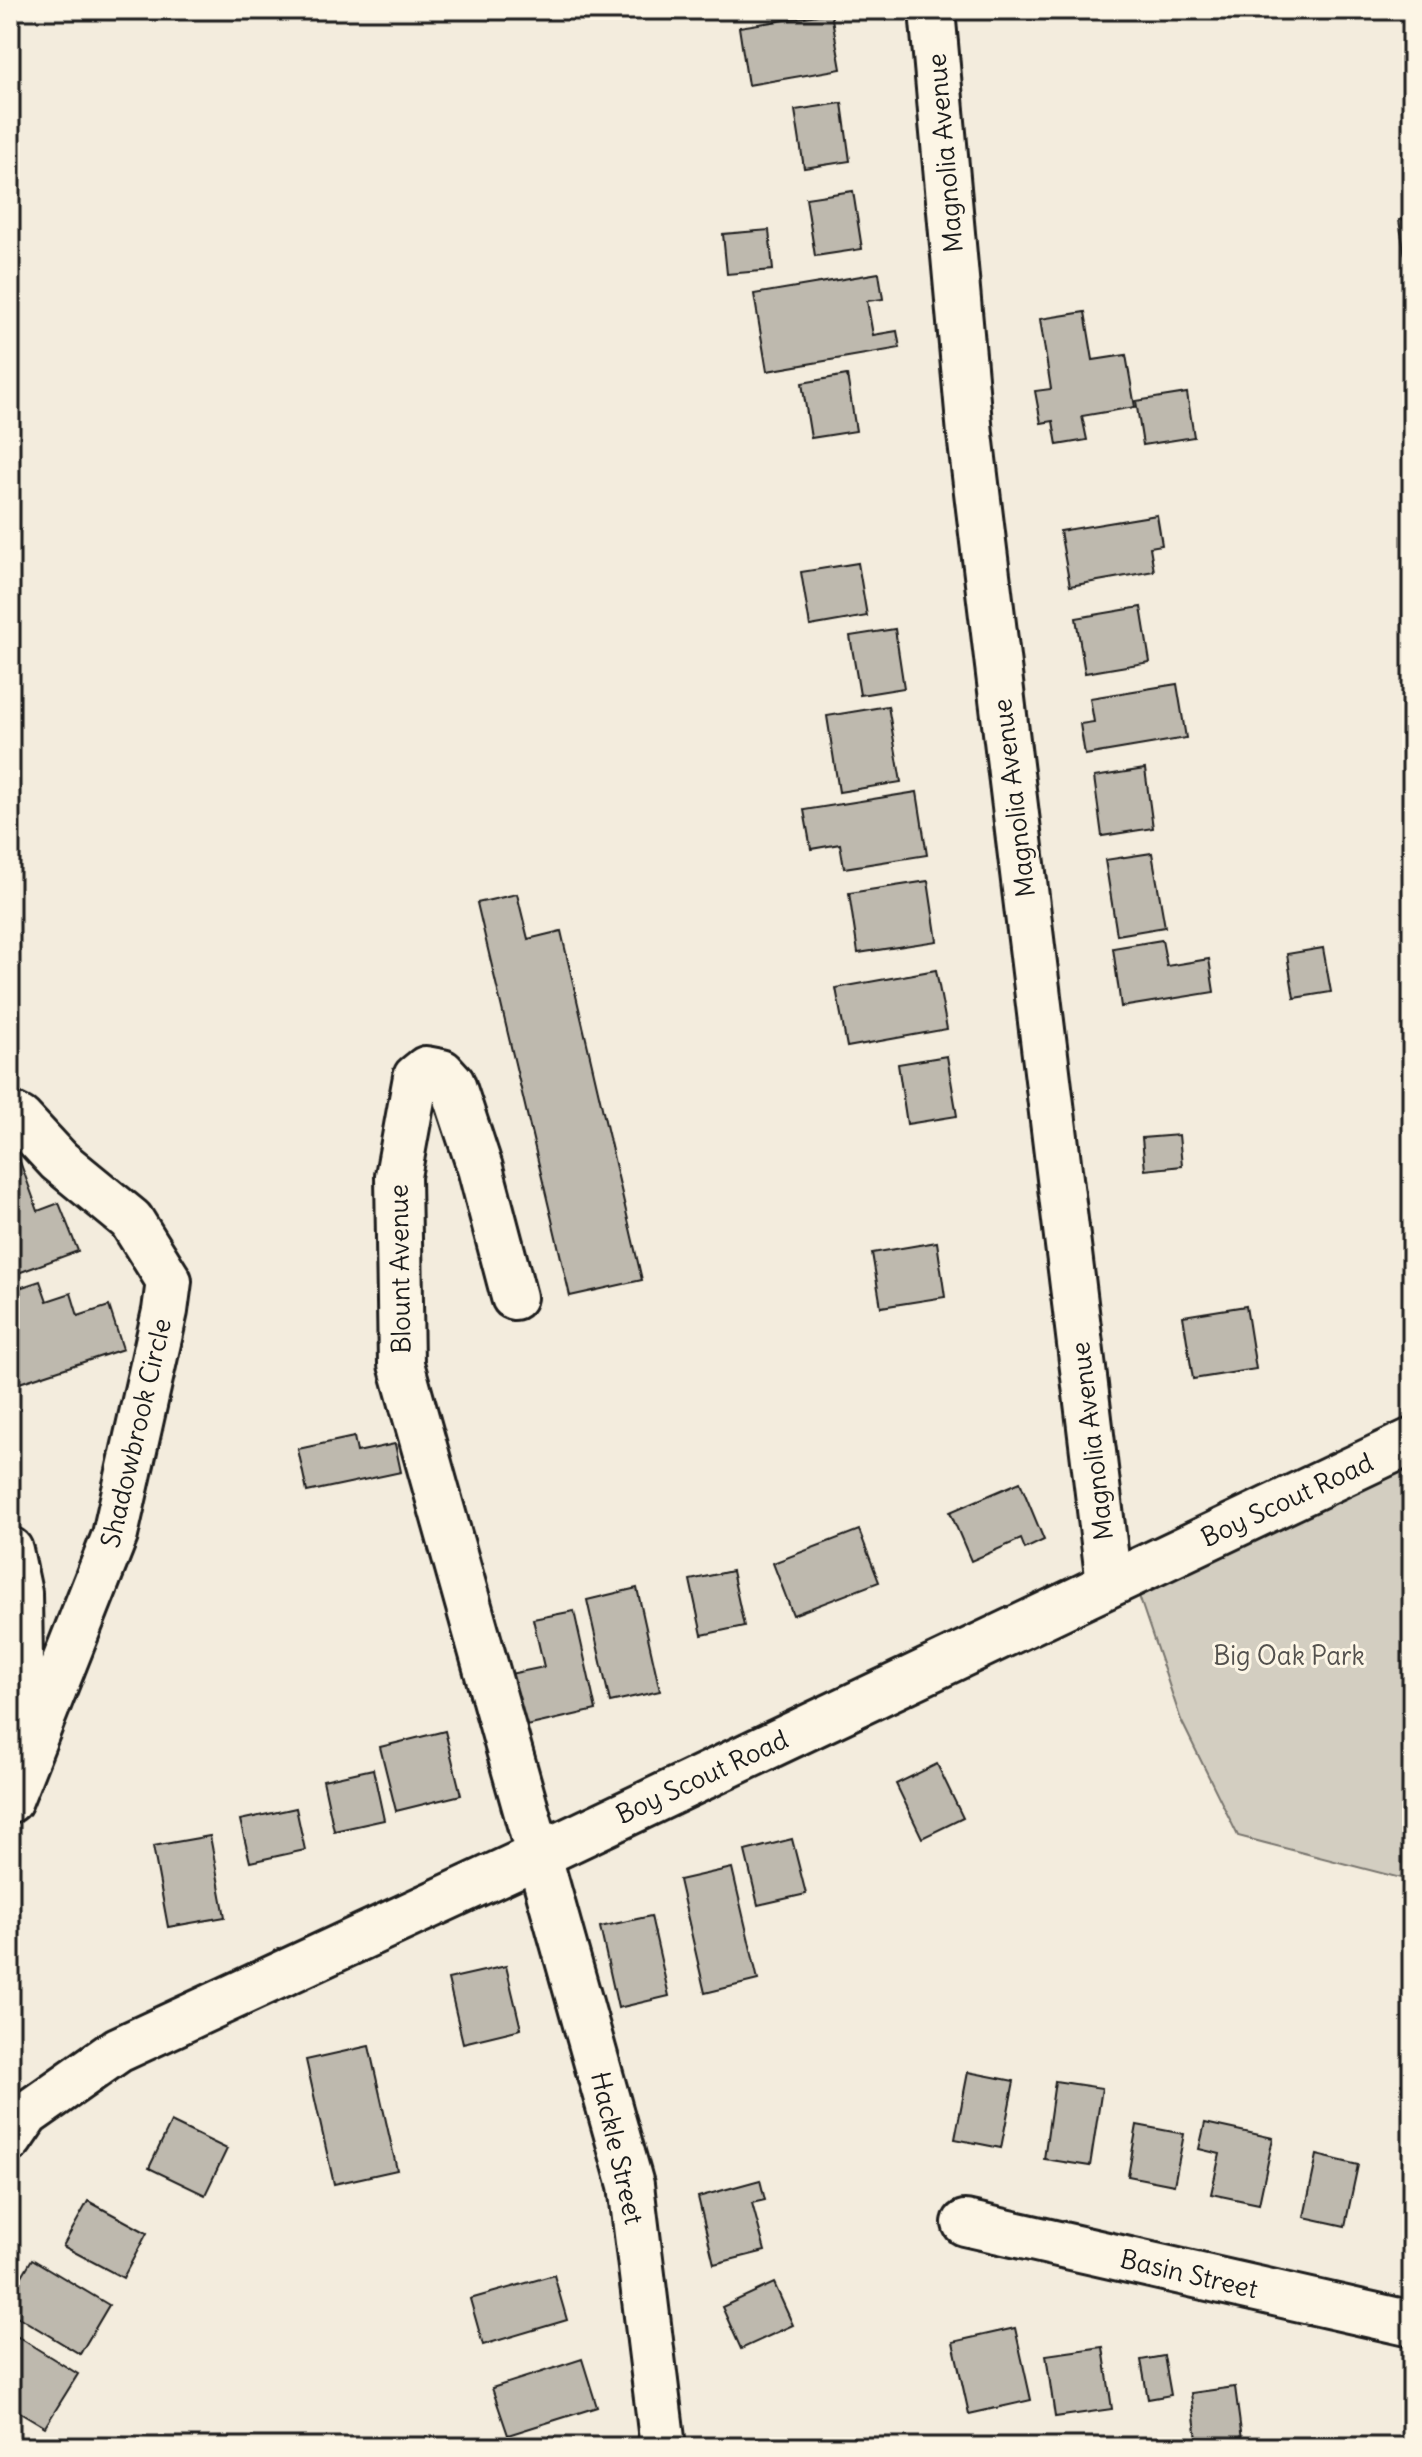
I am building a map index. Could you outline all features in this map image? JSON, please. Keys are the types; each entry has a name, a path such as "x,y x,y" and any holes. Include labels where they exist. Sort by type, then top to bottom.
{"street":[{"name":"Magnolia Avenue","path":"932,10 970,434 1109,1584"},
{"name":"Blount Avenue","path":"514,1297 476,1155 452,1083 442,1072 426,1069 416,1077 398,1176 401,1364 539,1855"},
{"name":"Shadowbrook Circle","path":"10,1114 20,1119 59,1161 131,1220 169,1281 115,1535 10,1800"},
{"name":"Boy Scout Road","path":"10,2139 27,2114 118,2050 539,1855 1412,1441"},
{"path":"10,1550 19,1593 20,1663 10,1787"},
{"name":"Hackle Street","path":"539,1855 631,2185 663,2447"},
{"name":"Basin Street","path":"965,2223 1412,2324"}],"green space":[{"name":"Big Oak Park","path":"1412,1467 1412,1881 1238,1836 1181,1720 1137,1590"}],"building":[{"path":"831,13 841,69 748,85 739,27"},
{"path":"842,103 850,161 804,168 795,110"},
{"path":"853,191 862,249 815,256 806,198"},
{"path":"1412,218 1412,268 1407,269 1399,220"},
{"path":"769,230 773,270 727,274 723,234"},
{"path":"879,273 883,299 867,301 873,335 897,331 900,348 767,371 754,294"},
{"path":"1085,312 1093,360 1126,355 1135,407 1082,416 1087,440 1057,445 1053,421 1041,423 1035,391 1051,389 1040,319"},
{"path":"847,375 856,431 811,438 802,383"},
{"path":"1187,393 1194,437 1143,445 1136,401"},
{"path":"1157,515 1162,545 1150,547 1154,571 1070,586 1060,531"},
{"path":"858,563 867,616 810,626 801,572"},
{"path":"1141,607 1150,662 1085,673 1076,618"},
{"path":"895,629 904,688 860,695 850,636"},
{"path":"1177,684 1186,738 1085,755 1080,724 1094,722 1090,698"},
{"path":"888,706 901,782 839,792 827,716"},
{"path":"1145,769 1153,828 1102,836 1094,777"},
{"path":"917,792 927,855 844,868 840,844 811,849 804,810"},
{"path":"1152,853 1165,927 1117,935 1105,860"},
{"path":"928,881 937,941 858,953 849,893"},
{"path":"517,894 528,939 561,931 642,1280 570,1296 477,903"},
{"path":"1162,940 1167,966 1209,959 1214,992 1121,1007 1113,948"},
{"path":"1323,948 1331,992 1294,998 1287,954"},
{"path":"936,970 947,1029 847,1047 836,988"},
{"path":"947,1056 957,1116 907,1124 898,1064"},
{"path":"1179,1135 1182,1166 1145,1170 1142,1138"},
{"path":"15,1148 38,1211 59,1203 78,1251 10,1276 10,1150"},
{"path":"937,1242 945,1297 881,1307 872,1253"},
{"path":"40,1281 47,1301 71,1293 78,1316 109,1306 123,1349 10,1386 10,1291"},
{"path":"1246,1306 1256,1369 1193,1379 1183,1316"},
{"path":"354,1437 357,1452 395,1444 401,1472 307,1492 298,1449"},
{"path":"1020,1482 1044,1540 1025,1549 1021,1539 971,1561 950,1512"},
{"path":"859,1530 879,1582 793,1615 773,1563"},
{"path":"732,1571 744,1626 702,1635 690,1580"},
{"path":"637,1588 660,1691 610,1702 587,1600"},
{"path":"574,1611 596,1710 522,1727 510,1674 544,1667 533,1619"},
{"path":"445,1731 461,1795 396,1811 380,1747"},
{"path":"937,1764 963,1818 922,1838 896,1784"},
{"path":"373,1769 384,1820 334,1831 323,1780"},
{"path":"296,1808 305,1850 250,1862 240,1820"},
{"path":"210,1836 225,1917 168,1927 153,1846"},
{"path":"792,1839 806,1894 758,1905 745,1851"},
{"path":"732,1868 758,1980 705,1993 679,1880"},
{"path":"651,1916 669,1996 618,2008 600,1927"},
{"path":"506,1966 521,2029 463,2043 448,1979"},
{"path":"369,2046 397,2170 334,2184 306,2060"},
{"path":"968,2072 1014,2081 1001,2148 955,2139"},
{"path":"1055,2081 1102,2088 1090,2166 1044,2159"},
{"path":"171,2122 227,2149 205,2195 149,2168"},
{"path":"1205,2123 1273,2138 1259,2204 1211,2194 1220,2154 1199,2149"},
{"path":"1137,2125 1184,2134 1174,2185 1128,2176"},
{"path":"1317,2155 1358,2165 1345,2226 1304,2217"},
{"path":"760,2180 765,2200 752,2203 765,2251 714,2264 698,2197"},
{"path":"88,2201 147,2233 123,2278 63,2246"},
{"path":"32,2259 109,2305 80,2354 10,2312 10,2296"},
{"path":"554,2275 567,2320 483,2345 470,2299"},
{"path":"774,2283 793,2325 741,2349 722,2307"},
{"path":"1015,2328 1031,2400 969,2414 953,2342"},
{"path":"10,2332 78,2374 45,2427 10,2406"},
{"path":"1103,2347 1112,2409 1055,2417 1046,2355"},
{"path":"1164,2356 1171,2395 1148,2399 1141,2360"},
{"path":"582,2359 597,2407 508,2435 492,2388"},
{"path":"1235,2387 1243,2447 1198,2447 1191,2393"}]}
